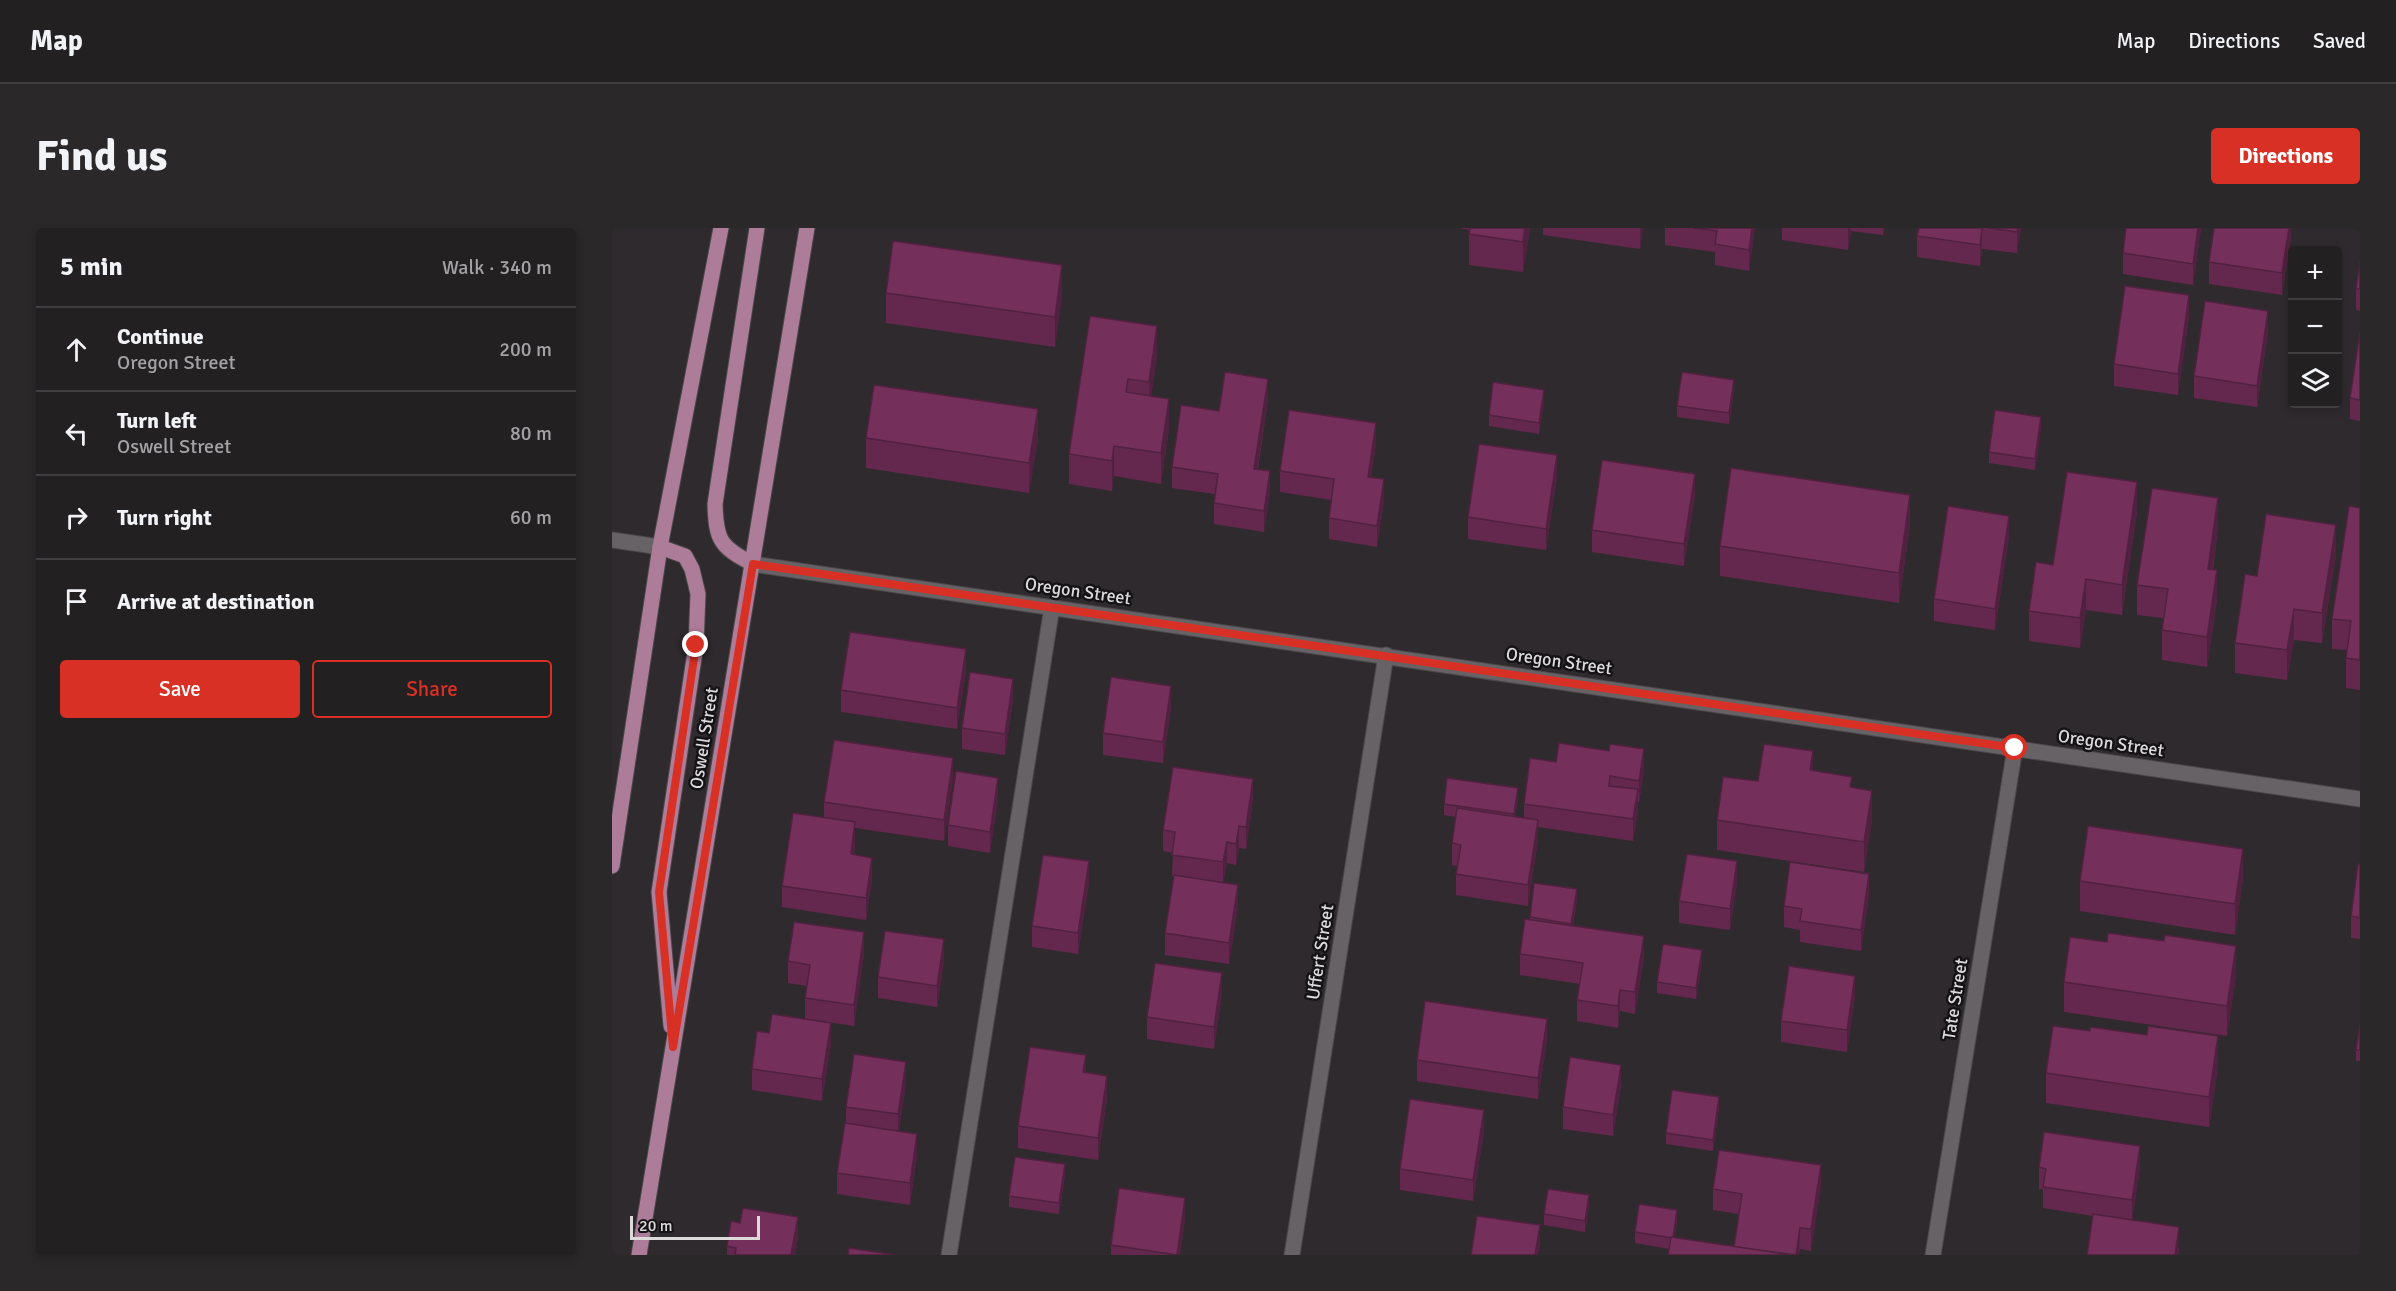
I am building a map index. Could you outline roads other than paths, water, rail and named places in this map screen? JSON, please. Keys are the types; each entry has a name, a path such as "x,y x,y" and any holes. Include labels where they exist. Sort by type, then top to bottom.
{"main road":[{"path":"612,866 660,547 721,228"},
{"path":"753,564 720,541 716,526 715,504 757,228"},
{"name":"Oswell Street","path":"639,1255 807,228"},
{"path":"660,547 685,556 692,569 698,594 696,645 659,892 673,1047"}],"street":[{"path":"612,540 660,547"},
{"name":"Oregon Street","path":"753,564 2360,799"},
{"path":"949,1255 1052,607"},
{"name":"Uffert Street","path":"1292,1255 1386,655"},
{"name":"Tate Street","path":"1933,1255 2015,748"}]}
